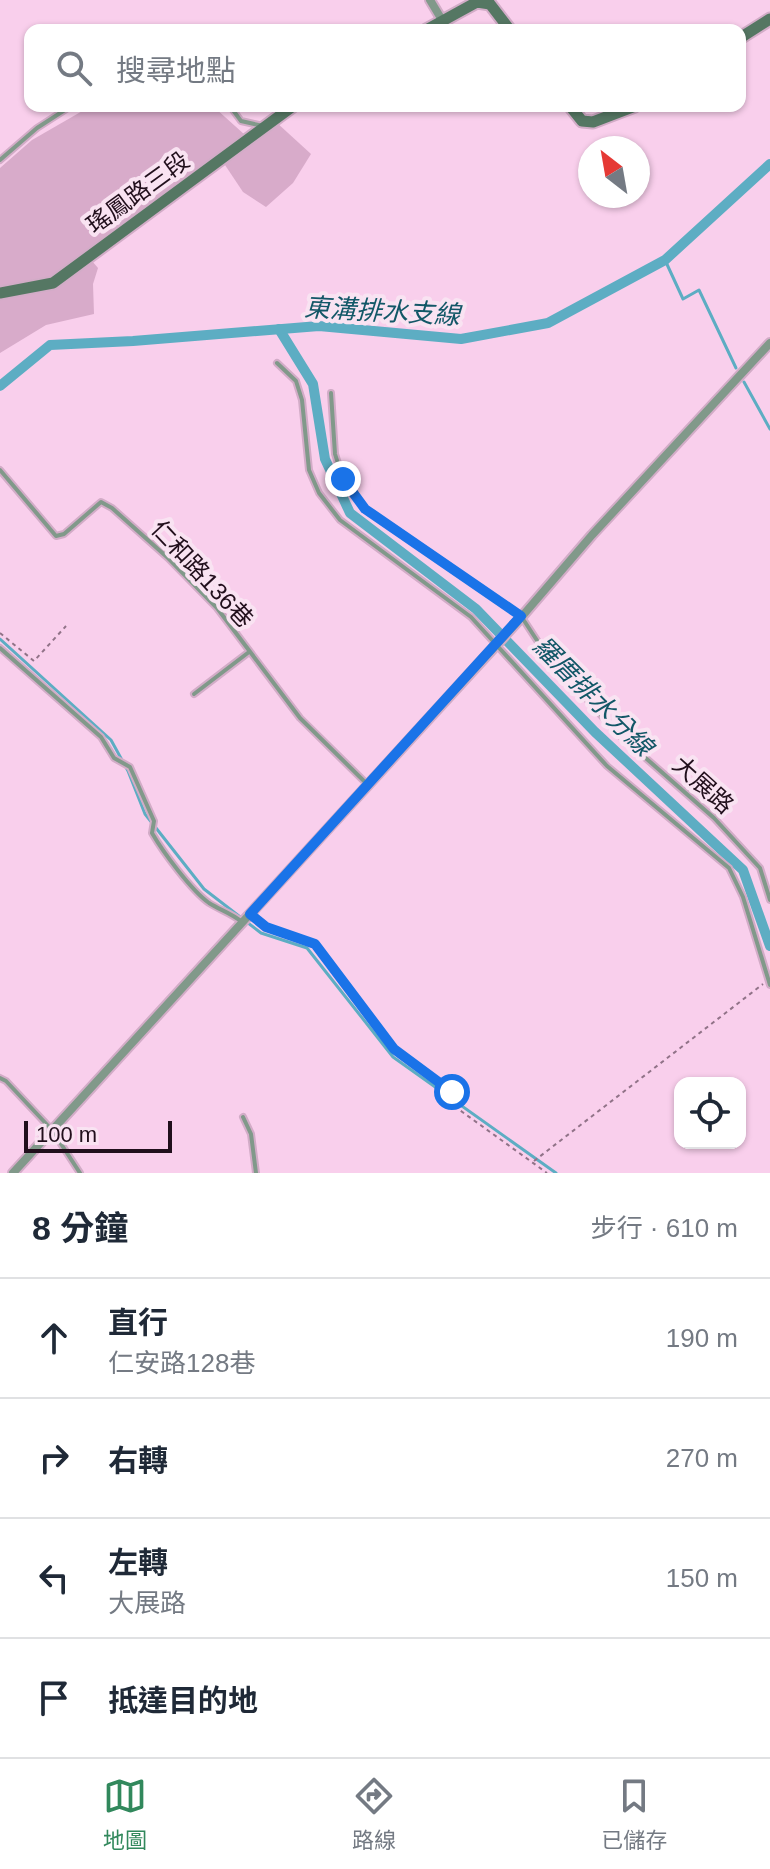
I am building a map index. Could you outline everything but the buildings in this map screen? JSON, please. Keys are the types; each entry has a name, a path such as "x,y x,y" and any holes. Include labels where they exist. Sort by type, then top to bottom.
{"street":[{"path":"430,0 442,20"},
{"path":"436,24 478,1 490,4 505,24"},
{"path":"746,34 770,19"},
{"name":"瑤鳳路三段","path":"0,293 53,283 285,112"},
{"path":"575,112 582,121 593,122 619,112"},
{"path":"13,1173 770,343"}],"lane":[{"path":"0,160 37,128 62,112"},
{"path":"234,112 241,121 265,126"},
{"path":"277,363 296,381 302,400 309,470 319,493 340,520 471,617 607,766 729,868 743,897 769,982"},
{"name":"大展路","path":"331,393 335,454 343,479 365,509 520,618 542,648 616,732 714,818 760,868 770,900"},
{"name":"仁和路136巷","path":"0,470 56,536 64,534 101,502 112,508 168,558 217,608 300,718 368,785"},
{"path":"0,648 101,737 114,758 130,767 154,821 152,833 163,853 208,902 246,918"},
{"path":"194,694 249,651"},
{"path":"0,1078 52,1130 80,1173"},
{"path":"243,1117 251,1134 256,1173"}],"path":[{"path":"0,633 34,661 66,626"},
{"path":"246,918 315,944 394,1049 452,1092 454,1106 547,1173"},
{"path":"533,1162 769,982"}],"shaded area":[{"path":"81,112 219,112 245,135 59,274 42,282 0,291 0,168 32,140"},
{"path":"276,122 311,154 293,183 266,207 243,192 223,162"},
{"path":"92,261 98,268 93,284 94,314 46,325 0,353 0,299 54,286"}],"waterway":[{"name":"東溝排水支線","path":"0,386 50,345 319,326 461,339 548,323 665,260 770,164"},
{"path":"665,260 683,299 699,290 736,368"},
{"name":"羅厝排水分線","path":"279,329 313,384 325,459 350,513 476,609 595,732 743,870 770,946"},
{"path":"744,382 770,429"},
{"path":"0,639 111,740 128,771 145,814 204,889 261,933 307,948 393,1057 556,1173"}],"route":[{"path":"343,479 365,509 521,616 250,914 266,927 315,944 394,1049 452,1092"}]}
